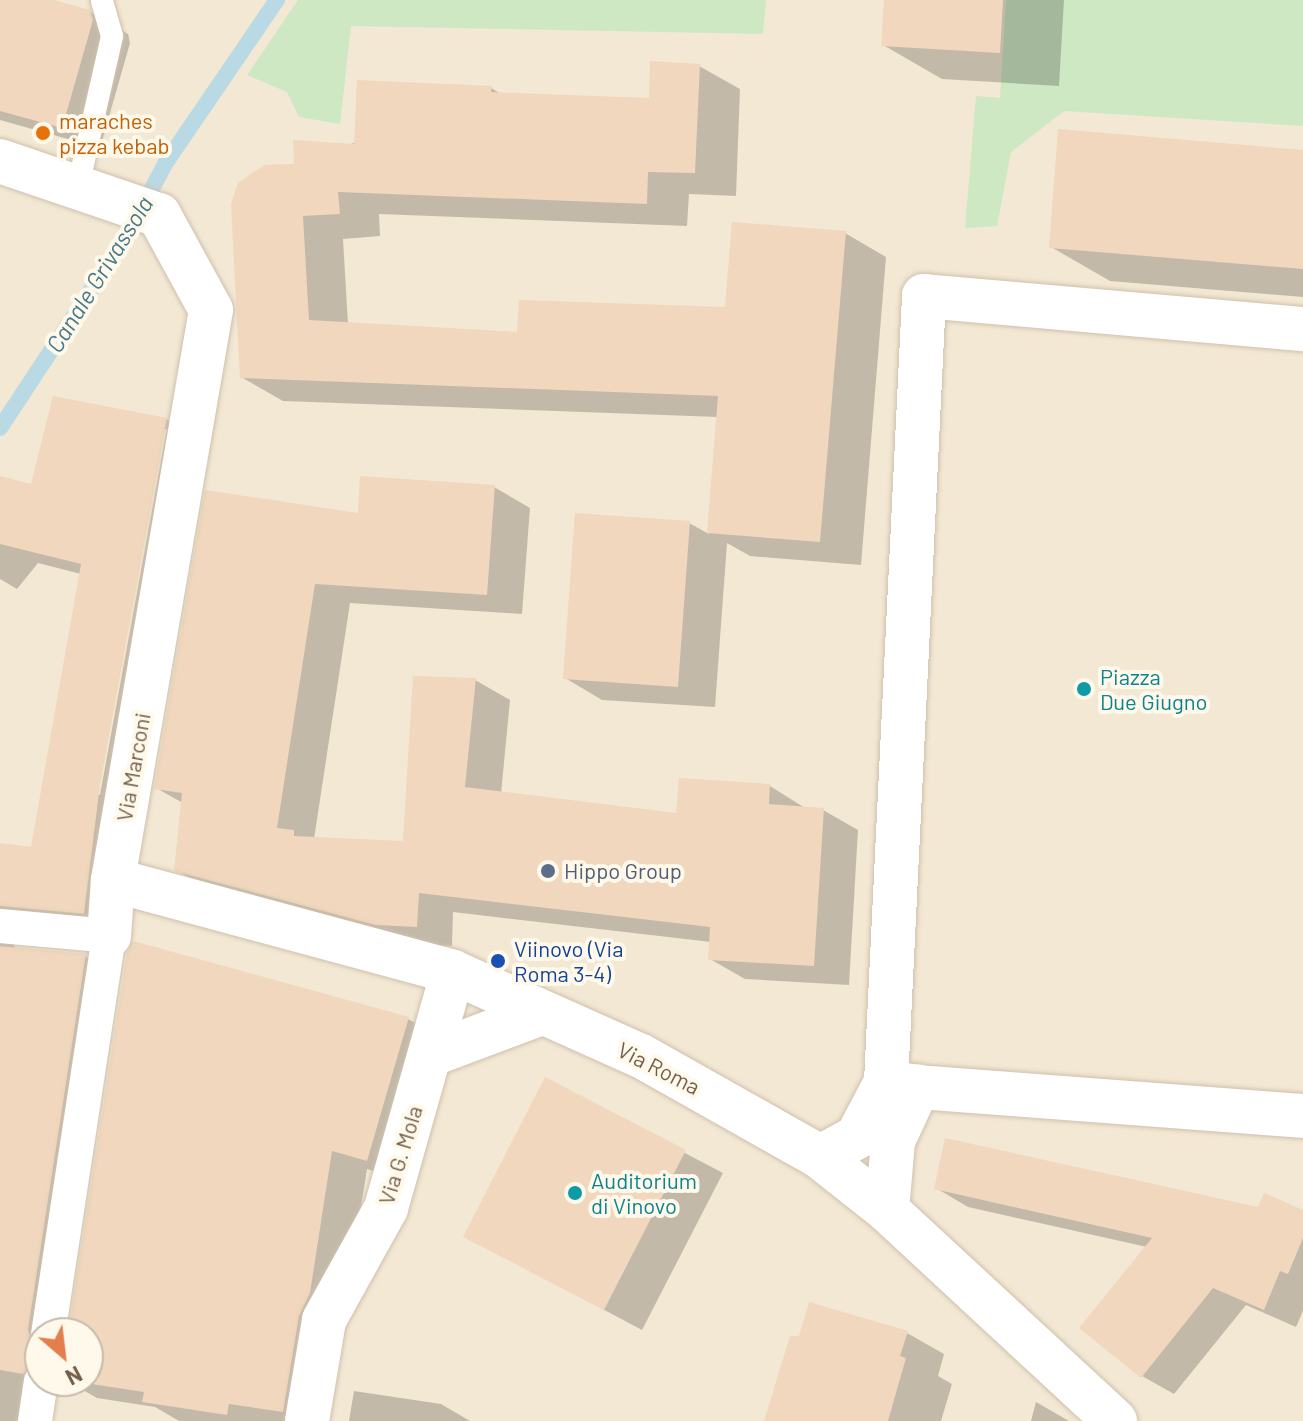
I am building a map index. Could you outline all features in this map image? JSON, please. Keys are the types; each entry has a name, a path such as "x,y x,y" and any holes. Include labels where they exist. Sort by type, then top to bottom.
{"street":[{"path":"0,161 78,186"},
{"name":"Via Marconi","path":"50,1317 109,936 113,880 211,310 146,211 78,186"},
{"path":"887,1210 902,1084 924,296 1303,329"},
{"name":"Via Roma","path":"113,880 453,972 539,1014 641,1056 820,1157 887,1210 1115,1421"},
{"path":"0,926 109,936"},
{"name":"Via G. Mola","path":"307,1421 324,1320 386,1208 453,972"},
{"path":"430,1055 539,1014"},
{"path":"902,1084 1303,1116"},
{"path":"820,1157 857,1137 902,1084"},
{"path":"35,1421 39,1397"}],"lane":[{"path":"78,186 112,36 102,0"}],"shaded area":[{"path":"0,0 1303,0 1303,1421 0,1421"}],"green space":[{"path":"298,0 766,0 763,34 351,26 340,124 299,117 287,92 247,75"},
{"path":"1006,0 1303,0 1303,126 1064,111 1011,152 997,226 965,228 976,96 1000,98"}],"building":[{"path":"0,0 54,0 90,10 93,20 62,128 0,111"},
{"path":"884,0 1003,0 1000,53 881,46"},
{"path":"650,61 700,64 695,173 648,172 647,204 338,192 340,214 303,216 309,320 517,332 519,300 725,307 732,222 846,231 820,542 707,533 718,396 240,378 231,204 238,183 264,165 294,164 293,140 354,144 357,80 492,86 491,92 649,98"},
{"path":"1058,129 1303,150 1303,269 1049,248"},
{"path":"53,396 167,418 100,785 84,914 0,906 0,843 31,847 81,564 0,544 0,476 31,484"},
{"path":"360,476 495,485 487,595 315,584 277,828 294,830 294,836 403,841 413,676 476,678 465,787 676,813 679,778 770,784 769,804 824,808 814,966 708,960 710,927 419,893 417,927 375,925 174,871 182,793 154,789 205,490 358,513"},
{"path":"575,513 690,521 678,687 563,679"},
{"path":"133,941 409,1017 367,1161 332,1151 310,1293 299,1316 283,1412 229,1404 227,1415 142,1402 144,1392 104,1386 104,1317 70,1317 127,953"},
{"path":"0,946 86,954 30,1317 24,1317 24,1373 0,1370"},
{"name":"Auditorium di Vinovo","path":"545,1077 686,1150 604,1310 463,1237"},
{"path":"945,1138 1258,1207 1264,1193 1303,1210 1303,1238 1288,1274 1280,1271 1264,1310 1213,1288 1141,1378 1079,1328 1152,1238 934,1189"},
{"path":"809,1302 908,1331 900,1356 906,1358 888,1421 764,1421 790,1336 799,1336"}],"waterway":[{"name":"Canale Grivassola","path":"0,428 129,232 165,164 277,0"}],"place":[{"name":"maraches pizza kebab","path":"43,133"},
{"name":"Piazza Due Giugno","path":"1084,689"},
{"name":"Hippo Group","path":"548,871"},
{"name":"Viinovo (Via Roma 3-4)","path":"498,961"},
{"name":"Auditorium di Vinovo","path":"575,1193"}]}
